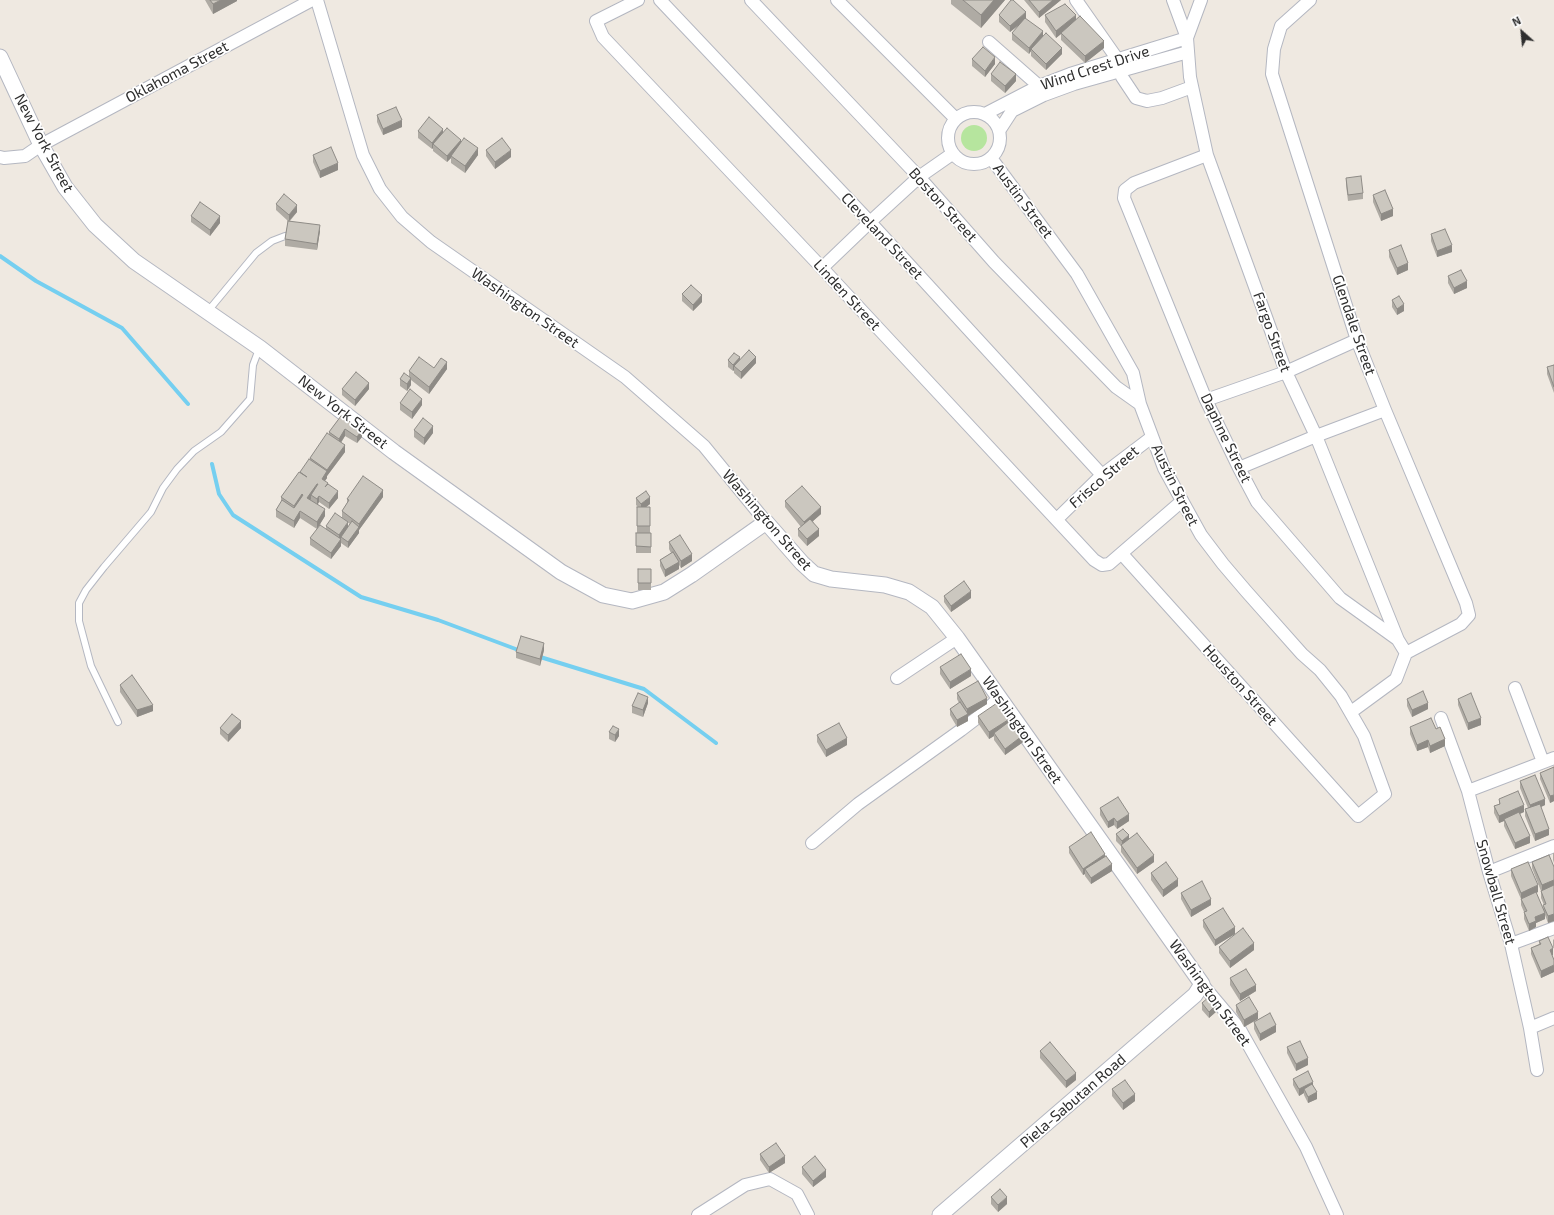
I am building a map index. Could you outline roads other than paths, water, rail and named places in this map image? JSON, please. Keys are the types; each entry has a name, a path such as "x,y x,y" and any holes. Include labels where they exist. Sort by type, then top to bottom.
{"street":[{"name":"Oklahoma Street","path":"0,157 25,156 41,145 312,0"},
{"name":"Washington Street","path":"317,0 363,155 380,189 402,217 431,242 625,377 704,446 802,564 814,574 831,579 885,585 909,592 932,607 957,638 1202,984 1239,1028 1306,1147 1337,1215"},
{"name":"Linden Street","path":"638,0 596,21 603,37 822,268 1094,560 1102,565 1109,564 1122,554"},
{"name":"Cleveland Street","path":"660,0 870,222 1102,475"},
{"name":"Boston Street","path":"751,0 919,178 994,262 1116,387 1140,404"},
{"path":"837,0 956,119"},
{"path":"1076,0 1120,65 1122,77 1136,98 1147,101 1162,98 1192,87"},
{"path":"1173,0 1187,38"},
{"name":"Fargo Street","path":"1201,0 1187,38 1192,87 1207,155 1286,372 1316,436 1398,640 1406,654"},
{"name":"Glendale Street","path":"1308,0 1281,26 1274,49 1272,74 1358,340 1385,410 1466,602 1468,615 1461,624 1406,654"},
{"name":"Wind Crest Drive","path":"999,131 1012,111 1038,98 1187,38"},
{"path":"989,42 1039,86"},
{"name":"Wind Crest Drive","path":"985,114 1039,86 1070,74 1188,52"},
{"name":"New York Street","path":"0,57 41,145 65,187 95,225 134,261 260,348 394,452 554,568 603,595 632,601 664,592 691,575 766,522"},
{"path":"969,112 985,114 991,118 999,131 999,146 996,152 991,158 983,163 971,164 958,160 952,154 947,140 951,125 956,119 969,112"},
{"path":"822,268 919,178 952,154"},
{"name":"Daphne Street","path":"1207,155 1134,183 1125,190 1124,198 1206,400 1257,502 1340,598 1398,640"},
{"name":"Austin Street","path":"991,158 1077,274 1133,373 1140,404 1164,468 1201,535 1223,564 1302,654 1320,670 1341,696 1364,736 1385,794"},
{"path":"1206,400 1286,372 1358,340"},
{"path":"1239,468 1316,436 1385,410"},
{"name":"Frisco Street","path":"1057,519 1102,475 1152,437"},
{"path":"1122,554 1182,501"},
{"name":"Houston Street","path":"1122,554 1358,816 1385,794"},
{"path":"897,678 957,638"},
{"path":"1351,712 1396,679 1406,654"},
{"path":"1468,790 1549,760 1515,688"},
{"path":"812,843 858,804 982,714 999,698"},
{"name":"Snowball Street","path":"1441,718 1468,790 1489,872 1511,944 1530,1028 1537,1070"},
{"path":"1489,872 1554,846"},
{"path":"1511,944 1554,928"},
{"name":"Piela-Sabutan Road","path":"940,1215 1195,996 1202,984"},
{"path":"1530,1028 1554,1018"},
{"path":"698,1215 745,1185 770,1179 797,1194 808,1215"}],"lane":[{"path":"208,311 256,253 272,241 285,236"},
{"path":"118,722 91,666 79,621 79,603 86,590 104,567 151,512 163,488 177,469 194,451 221,432 250,399 253,365 260,348"}],"waterway":[{"path":"0,256 36,281 122,328 188,404"},
{"path":"212,464 219,494 233,515 361,597 438,620 521,651"},
{"path":"537,656 644,689 716,743"}]}
